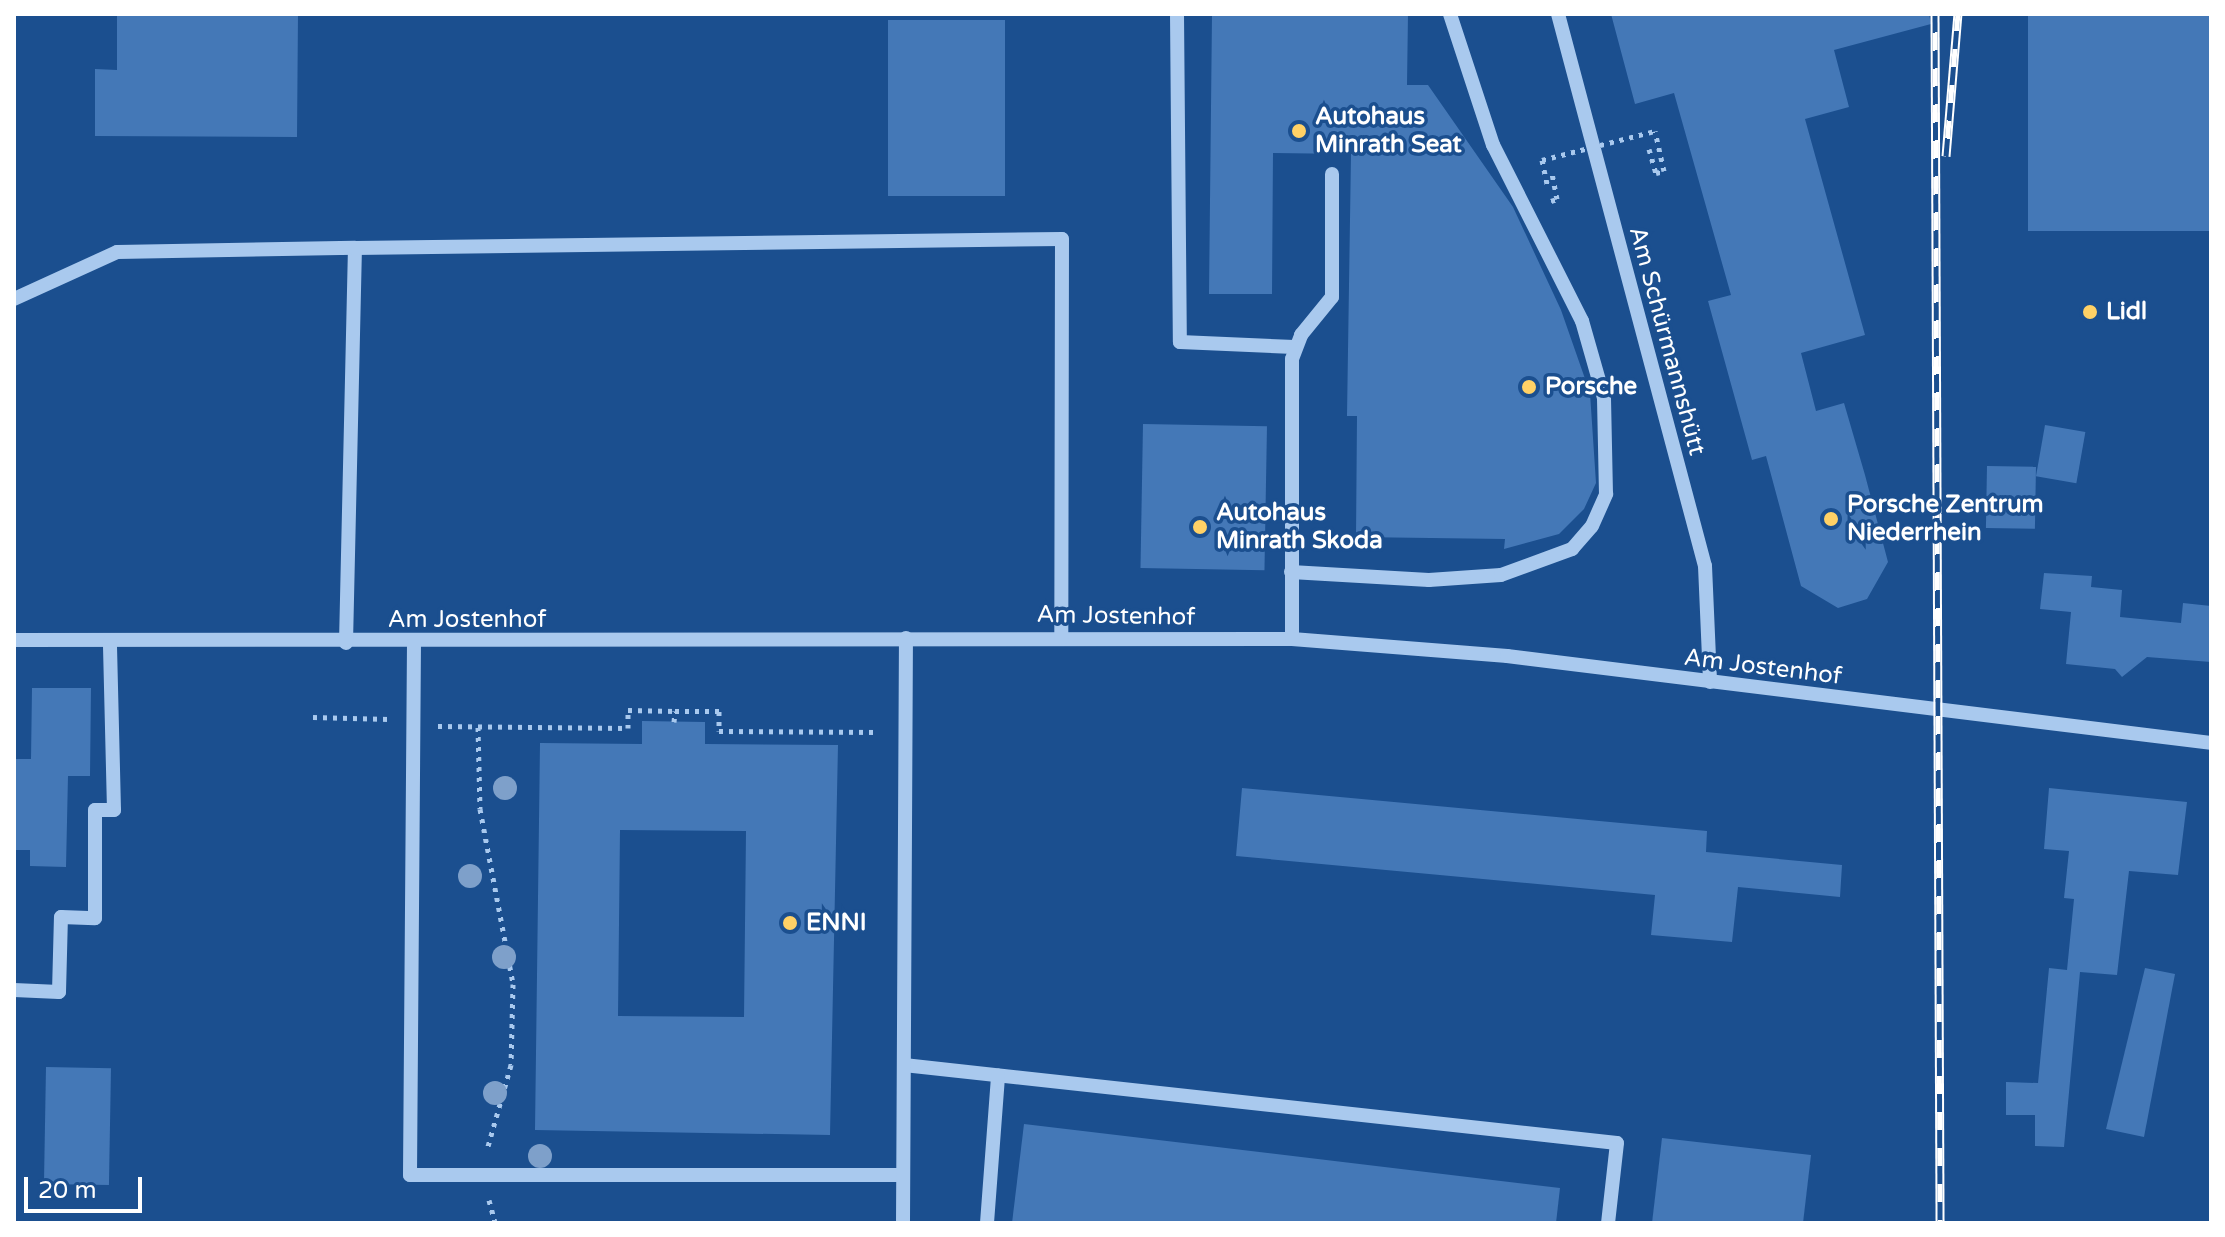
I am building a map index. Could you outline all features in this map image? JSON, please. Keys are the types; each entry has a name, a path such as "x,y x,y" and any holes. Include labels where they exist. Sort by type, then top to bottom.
{"street":[{"path":"1177,14 1180,342 1294,347"},
{"path":"1291,572 1429,580 1501,575 1572,549 1592,526 1606,494 1604,398 1582,321 1493,145 1450,14"},
{"name":"Am Schürmannshütt","path":"1558,14 1705,566 1710,682"},
{"path":"1292,639 1294,347 1332,297 1332,174"},
{"path":"14,299 117,252 1062,239 1061,638"},
{"path":"346,643 355,248"},
{"path":"903,1223 906,638"},
{"name":"Am Jostenhof","path":"14,640 346,643 906,638 1292,639 1507,656 2211,743"},
{"path":"14,990 59,992 61,917 95,918 95,810 114,810 110,641"},
{"path":"414,642 410,1175 903,1175"},
{"path":"904,1065 1617,1143 1608,1223"},
{"path":"987,1223 998,1075"}],"path":[{"path":"1552,174 1557,199 1551,201 1542,160 1655,131 1664,171 1656,173 1649,149"},
{"path":"313,717 478,727 628,728 628,710 719,711 719,731 905,733"},
{"path":"674,722 675,711"},
{"path":"478,727 480,809 513,984 511,1065 488,1133 486,1175 495,1223"}],"building":[{"path":"117,14 298,14 297,137 95,136 95,69 117,70"},
{"path":"1212,14 1408,14 1407,85 1428,85 1513,207 1561,310 1590,393 1596,483 1584,509 1559,534 1504,549 1505,539 1356,537 1357,416 1347,416 1351,154 1273,153 1272,294 1209,294"},
{"path":"1611,14 1929,14 1931,24 1834,50 1849,107 1805,119 1865,335 1801,353 1816,411 1844,403 1865,475 1888,562 1867,599 1838,608 1801,586 1766,456 1752,460 1708,301 1731,295 1674,93 1635,104"},
{"path":"2028,14 2211,14 2211,231 2028,231"},
{"path":"888,20 1005,20 1005,196 888,196"},
{"path":"1143,424 1267,426 1264,570 1140,568"},
{"path":"2045,425 2085,432 2076,483 2036,476"},
{"path":"1987,466 2036,467 2035,529 1986,528"},
{"path":"2044,573 2092,576 2091,587 2122,590 2120,617 2181,623 2183,603 2211,606 2211,662 2147,657 2122,677 2115,669 2066,664 2071,612 2040,609"},
{"path":"32,688 91,688 90,776 68,776 66,867 30,866 30,850 14,850 14,759 31,759"},
{"name":"ENNI","path":"642,721 705,722 705,744 838,745 830,1135 535,1130 540,743 642,744","holes":["620,830 746,831 744,1017 618,1016"]},
{"path":"1242,788 1707,831 1706,852 1842,865 1840,897 1738,887 1732,942 1651,935 1655,895 1236,856"},
{"path":"2049,788 2187,802 2178,875 2129,871 2117,975 2080,972 2064,1147 2035,1146 2035,1115 2006,1115 2006,1082 2038,1083 2049,968 2067,970 2074,899 2064,898 2069,851 2044,849"},
{"path":"2145,968 2175,974 2144,1137 2106,1129"},
{"path":"46,1067 111,1068 109,1185 44,1184"},
{"path":"1024,1124 1560,1188 1556,1223 1012,1223"},
{"path":"1662,1138 1811,1155 1803,1223 1652,1223"}],"railway":[{"path":"1935,14 1940,1223"},
{"path":"1946,156 1958,14"}],"place":[{"name":"Autohaus Minrath Seat","path":"1299,131"},
{"name":"Lidl","path":"2090,312"},
{"name":"Porsche","path":"1529,387"},
{"name":"Porsche Zentrum Niederrhein","path":"1831,519"},
{"name":"Autohaus Minrath Skoda","path":"1200,527"},
{"name":"ENNI","path":"790,923"}]}
